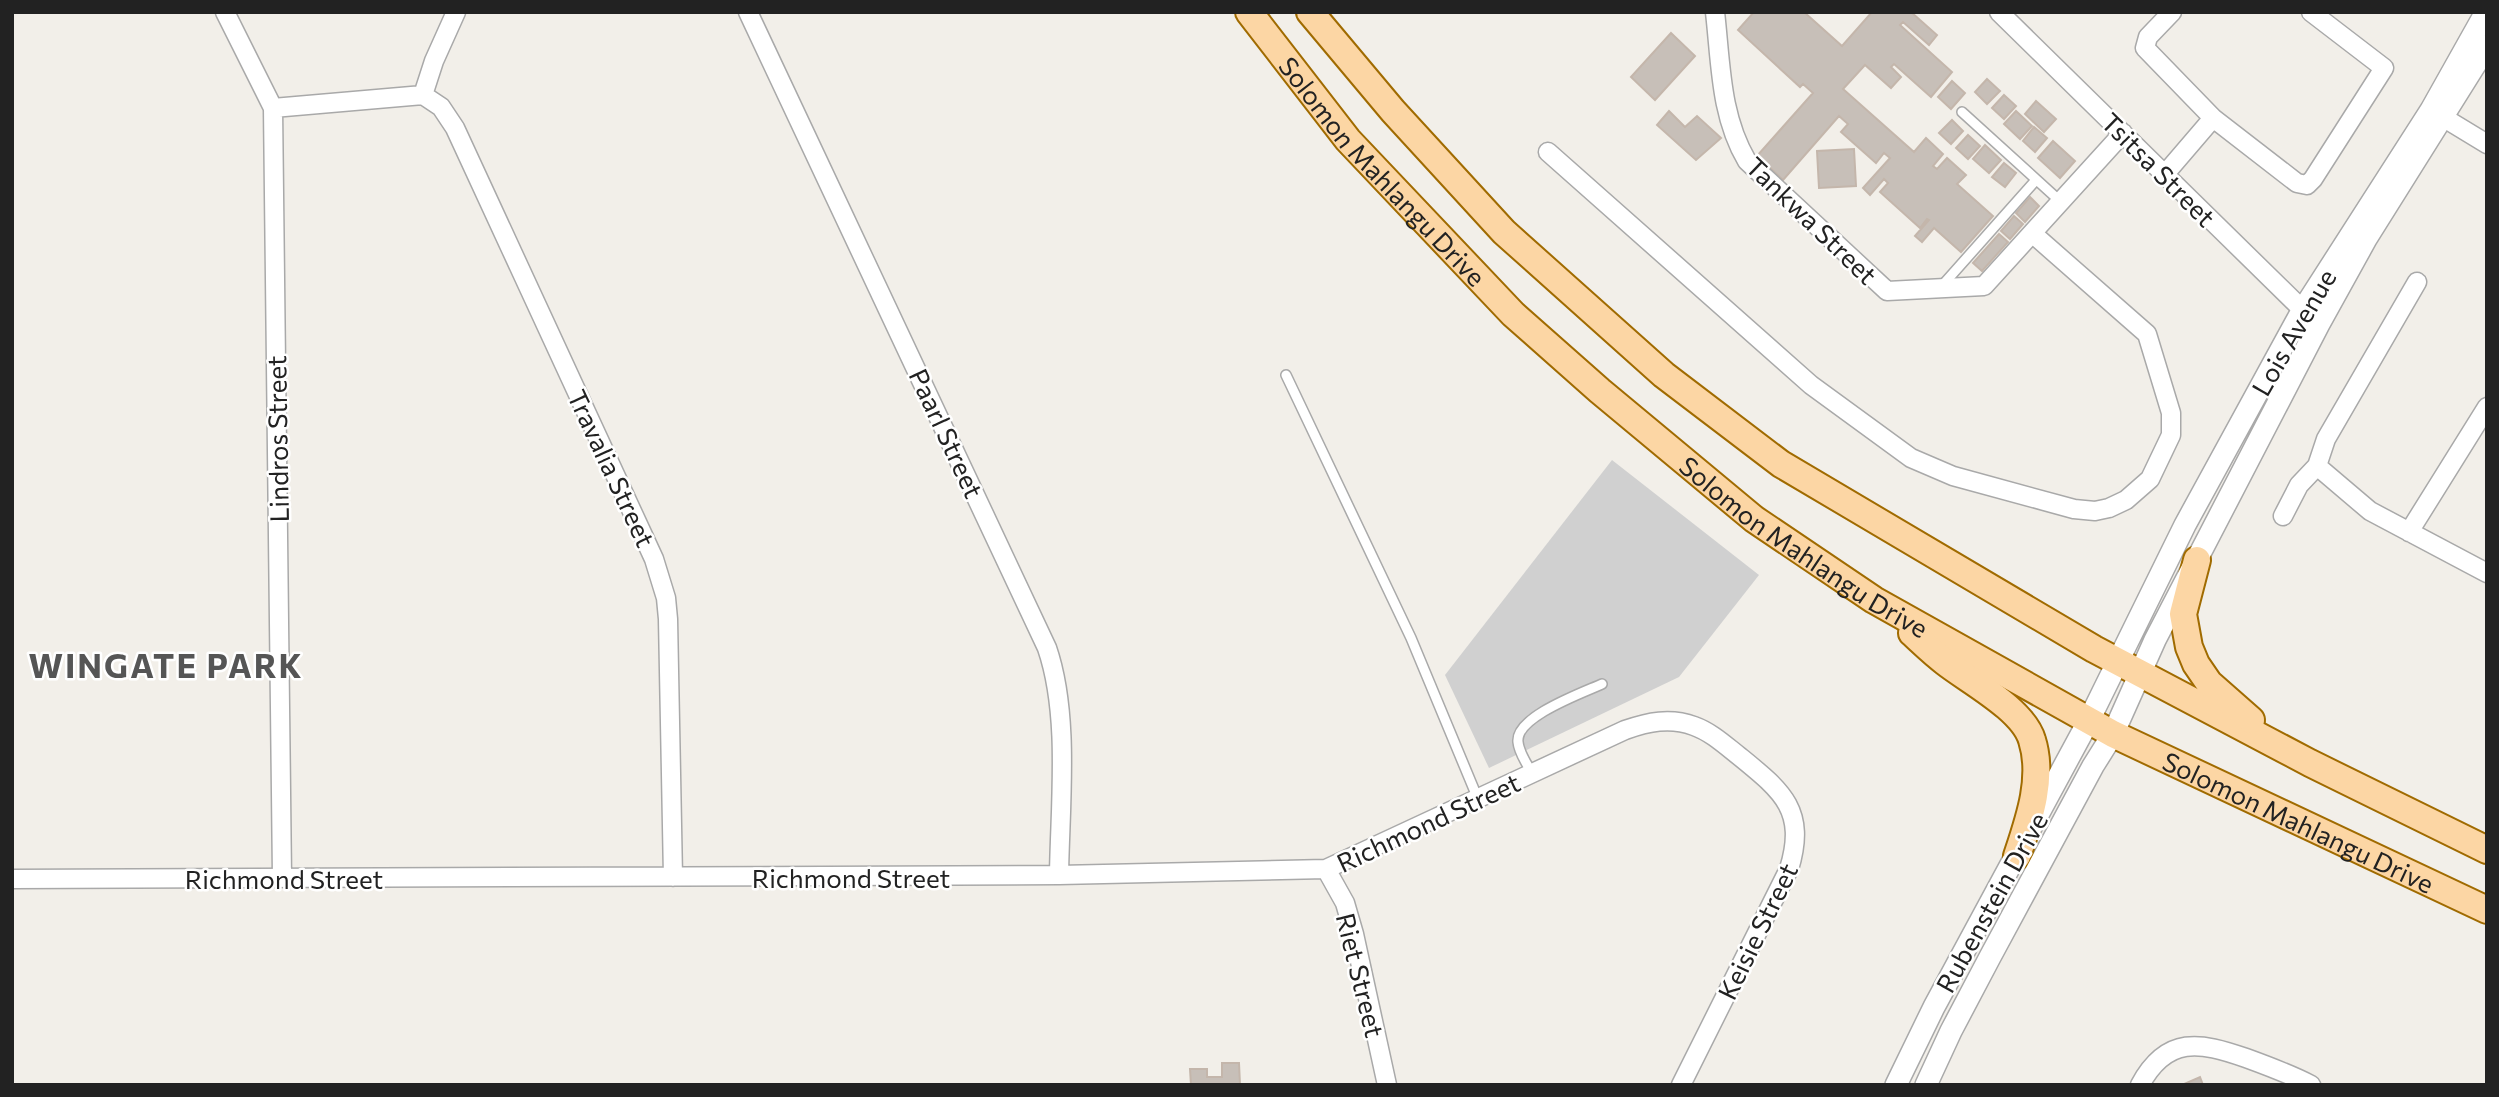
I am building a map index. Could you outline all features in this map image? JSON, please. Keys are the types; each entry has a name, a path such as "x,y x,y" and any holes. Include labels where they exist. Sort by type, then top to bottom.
{"main road":[{"name":"Solomon Mahlangu Drive","path":"1249,12 1348,140 1513,314 1600,391 1754,519 1874,600 2113,734 2487,910"},
{"name":"Solomon Mahlangu Drive","path":"1310,12 1393,111 1504,232 1664,375 1782,464 2094,649 2310,763 2487,850"},
{"path":"2197,560 2183,614 2189,647 2196,664 2209,683 2245,716 2310,763"},
{"path":"1874,600 1943,660 2011,709 2032,738 2037,771 2031,813 2017,856"}],"street":[{"name":"Lindros Street","path":"225,12 273,108 282,878"},
{"path":"273,108 423,95 434,61 456,12"},
{"name":"Paarl Street","path":"748,12 1047,648 1056,676 1061,716 1059,876"},
{"name":"Tankwa Street","path":"1715,12 1726,114 1734,140 1747,161 1887,291 1984,286 2123,133"},
{"name":"Tsitsa Street","path":"1999,12 2302,311 2319,324"},
{"path":"2172,12 2148,37 2146,48 2213,118 2297,183 2307,185 2384,68 2311,12"},
{"name":"Lois Avenue","path":"2130,668 2155,640 2319,324 2437,114 2486,12"},
{"name":"Lois Avenue","path":"2130,668 2185,525 2302,311 2487,46"},
{"name":"Travalia Street","path":"423,95 441,107 455,128 654,559 662,583 668,619 673,877"},
{"path":"2437,114 2487,144"},
{"path":"2165,174 2213,118"},
{"path":"1548,152 1811,385 1911,458 1952,476 2074,509 2095,511 2109,508 2126,500 2150,478 2171,435 2171,413 2147,334 2033,234"},
{"path":"2283,516 2299,485 2317,466 2326,439 2417,282"},
{"path":"2409,532 2487,407"},
{"path":"2317,466 2370,511 2487,573"},
{"name":"Rubenstein Drive","path":"1896,1085 1913,1047 2089,720 2130,668"},
{"name":"Rubenstein Drive","path":"1926,1085 1990,957 2113,734 2130,668"},
{"name":"Richmond Street","path":"12,878 1059,876 1326,869 1625,730 1656,721"},
{"name":"Keisie Street","path":"1656,721 1693,725 1722,743 1763,776 1784,797 1791,811 1795,833 1796,848 1790,869 1681,1085"},
{"name":"Riet Street","path":"1326,869 1345,903 1354,934 1387,1085"},
{"path":"2140,1085 2147,1072 2161,1058 2184,1047 2198,1044 2224,1050 2288,1073 2311,1085"}],"lane":[{"path":"1962,113 2061,202"},
{"path":"1939,289 2036,180"},
{"path":"1286,375 1411,638 1478,799"},
{"path":"1532,773 1518,746 1520,730 1546,710 1602,684"}],"shaded area":[{"path":"1612,460 1759,575 1679,677 1489,768 1445,675"}],"building":[{"path":"1754,12 1804,12 1842,46 1872,12 1911,12 1937,35 1929,45 1903,22 1900,25 1952,72 1931,97 1894,64 1891,67 1901,77 1891,88 1865,65 1843,89 1914,152 1926,138 1943,154 1933,166 1937,169 1947,158 1966,175 1957,184 1993,216 1961,252 1934,228 1922,242 1915,236 1929,220 1920,228 1880,192 1888,183 1884,179 1870,195 1863,188 1890,158 1884,153 1876,163 1841,132 1848,124 1839,116 1783,180 1757,156 1813,93 1803,84 1800,87 1738,30"},
{"path":"1671,33 1695,56 1655,100 1631,77"},
{"path":"1987,79 2000,91 1987,104 1975,92"},
{"path":"1952,81 1965,93 1951,109 1938,97"},
{"path":"2004,95 2016,106 2004,119 1992,108"},
{"path":"2036,101 2056,119 2044,132 2025,114"},
{"path":"1669,111 1685,127 1697,116 1721,138 1696,160 1657,125"},
{"path":"2016,111 2032,126 2020,139 2004,124"},
{"path":"1952,120 1963,131 1951,144 1939,133"},
{"path":"2034,127 2047,138 2035,152 2023,141"},
{"path":"1968,135 1980,146 1968,159 1956,148"},
{"path":"2053,141 2075,161 2060,178 2038,158"},
{"path":"1985,145 2001,160 1989,173 1973,159"},
{"path":"1854,149 1856,186 1819,188 1817,151"},
{"path":"2004,163 2016,173 2005,187 1992,177"},
{"path":"2030,197 2039,206 2025,222 2016,213"},
{"path":"2014,216 2023,224 2010,239 2001,231"},
{"path":"1999,234 2008,242 1982,271 1973,263"},
{"path":"1222,1063 1239,1063 1240,1085 1191,1085 1190,1069 1207,1069 1207,1077 1222,1077"},
{"path":"2200,1077 2203,1085 2182,1085"}],"district":[{"name":"WINGATE PARK","path":"166,664"}]}
